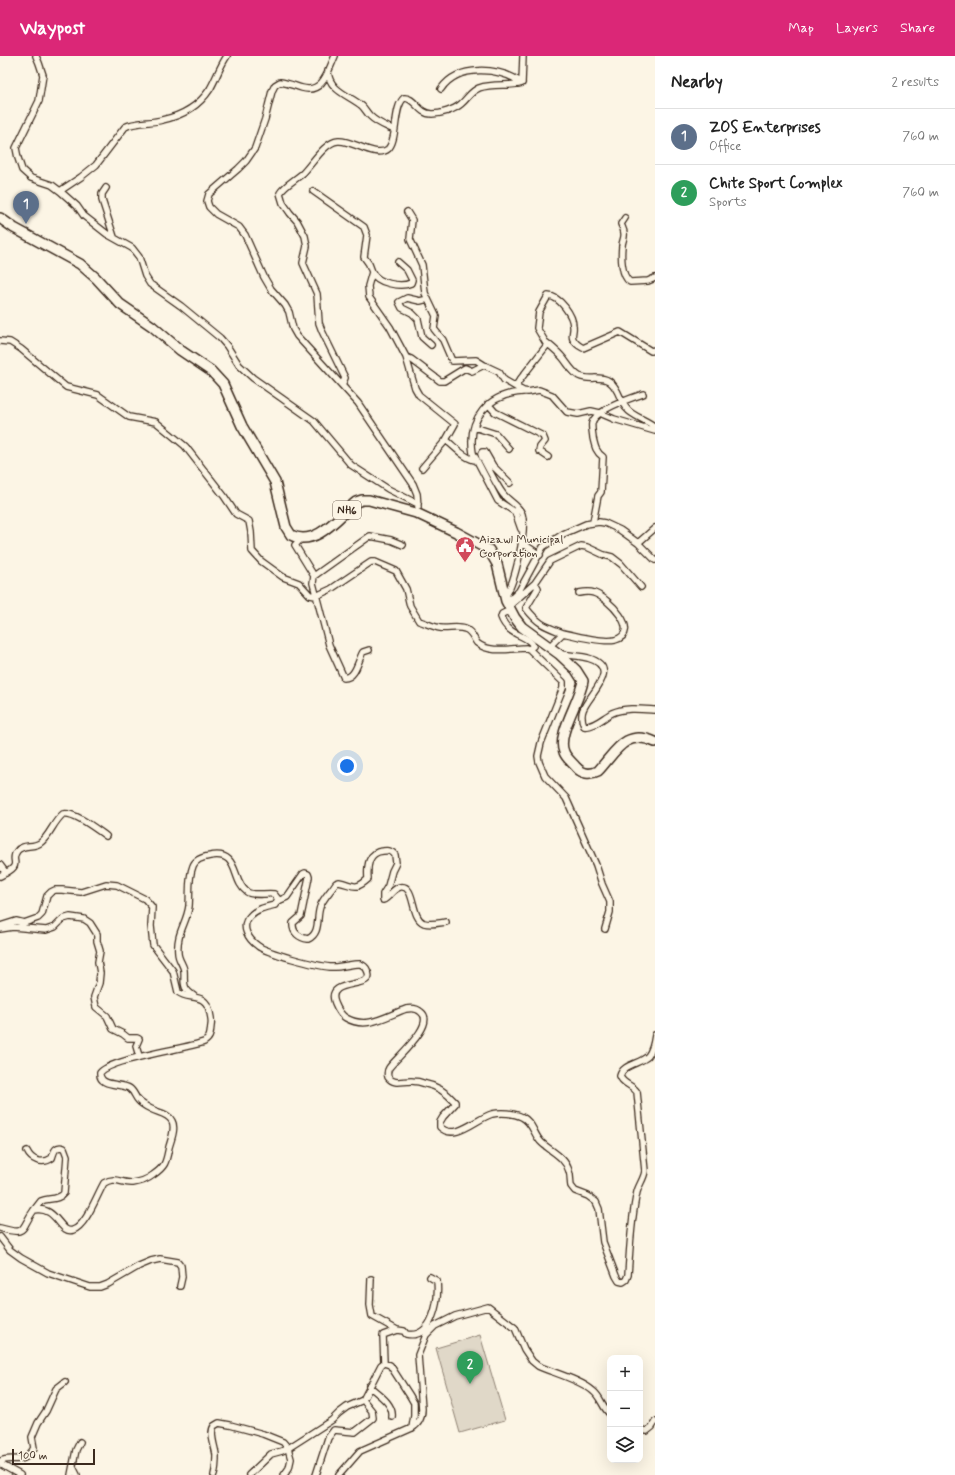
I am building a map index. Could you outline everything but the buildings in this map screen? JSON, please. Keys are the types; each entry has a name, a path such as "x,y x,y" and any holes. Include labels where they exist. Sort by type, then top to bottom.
{"highway":[{"path":"0,218 14,228 80,264 96,278 120,304 152,326 180,350 211,371 223,384 242,426 275,482 286,527 291,535 302,538"},
{"name":"NH6","path":"302,538 326,530 350,507 362,500 417,508 489,550 496,564 508,604 522,627 550,646 576,670 583,681 581,691 562,735 564,753 578,769 585,774 598,771 627,740 643,738 655,742"}],"street":[{"path":"36,56 42,75 39,101 16,148 22,170 31,178 52,185 77,206 84,216 107,234 136,251 145,276 150,284 171,298 220,338 239,365 253,378 314,421 351,465 417,508"},
{"path":"60,191 81,177 96,164 126,127 131,124 150,123 169,119 193,106 203,98 227,56"},
{"path":"335,56 321,84 313,89 303,88 284,82 279,82 276,85 272,91 266,119 255,148 246,161 209,194 207,201 209,207 216,214 239,227 245,235 271,290 285,305 289,312 293,329 297,336 358,403 413,484 417,494 417,508"},
{"path":"522,83 523,56"},
{"path":"441,89 448,80 454,77 468,72 484,70 512,77 522,83"},
{"path":"328,71 330,81 336,89 362,106 378,123 394,130"},
{"path":"342,385 345,378 319,323 317,294 303,264 307,246 305,236 298,221 283,203 280,193 302,173 328,145 334,142 341,140 369,150 382,152 388,149 400,103 404,98 410,98 424,113 432,114 453,109 461,104 469,94 477,89 487,86 522,83"},
{"path":"106,188 102,194 102,200 114,238"},
{"path":"313,192 364,228 367,235 364,257 370,264 372,272 377,279 406,285 411,283 412,280 407,270 398,262"},
{"path":"407,212 412,220 410,239 422,265 425,293 436,316 434,329 443,340 451,360 476,360 499,372 504,380 525,392"},
{"path":"625,218 621,224 624,236 622,243 623,266 627,280 630,282 636,282 655,278"},
{"path":"372,272 368,286 369,297 390,327 406,356 417,392 454,423 454,428 446,440 422,468"},
{"path":"655,350 651,351 620,332 583,348 572,338 574,325 561,302 552,296 548,296 539,312 537,323 538,332 547,344 559,353 575,373 585,378 597,377 608,381 616,388 626,408 655,428"},
{"path":"428,299 420,300 408,298 399,302 402,308 412,313 418,319 422,337 430,345"},
{"path":"0,341 10,342 21,349 66,387 98,395 129,417 156,422 186,446 236,514 249,521 252,551 261,561 283,577 299,583 310,595 316,596 331,589 373,561 396,571 406,589 410,606 419,621 439,628 464,628 471,633 480,645 491,648 500,650 523,648 529,649 562,680 563,684 558,701 539,750 539,762 545,776 566,798 596,865 610,902 610,912 605,928"},
{"path":"518,388 519,381 547,346 547,344"},
{"path":"406,356 442,381 465,368 472,371 484,365"},
{"path":"522,533 515,512 498,501 473,453 472,446 474,427 480,413 488,404 500,397 515,392 539,390 552,396 565,410 570,412 578,414 591,411 600,413 614,419 655,431"},
{"path":"593,522 598,496 601,492 603,457 596,450 592,433 592,423 600,413 643,394"},
{"path":"488,404 495,412 543,436 545,441 539,448 539,451 548,457"},
{"path":"474,427 496,434 509,449"},
{"path":"446,440 465,456 473,460 477,460"},
{"path":"510,483 493,466 485,452 482,452 482,457 503,494 519,508 523,519 519,558 510,587 506,612 502,614 501,617 502,622 508,629 531,642 534,646 529,649"},
{"path":"508,604 519,591 544,547 576,528 593,522 605,523 620,530 638,543 655,560"},
{"path":"638,543 655,528"},
{"path":"314,576 370,536 392,540 403,545"},
{"path":"302,538 295,545 314,576 313,583 329,645 344,678 350,676 357,668 363,652 369,650"},
{"path":"521,542 540,555"},
{"path":"508,604 515,601 535,583 550,561 576,548 584,546 596,550 604,555 612,556 641,587"},
{"path":"535,583 538,588 526,608 535,619 545,626 579,637 609,641 620,638 623,634 625,624 622,616 615,608 597,594 586,592 579,593"},
{"path":"550,646 563,633"},
{"path":"559,654 588,658 599,663 603,671 602,680 583,709 582,721 584,726 590,726 612,713 619,711 640,708 655,710"},
{"path":"0,865 3,874 14,868 16,866 16,852 23,847 34,846 42,841 63,814 67,813 77,817 106,836"},
{"path":"446,922 425,923 418,919 409,891 405,888 400,887 394,890 383,900 383,894 388,886 396,863 395,855 390,851 379,851 371,856 368,867 368,879 360,886 355,887 339,882 336,883 323,900 318,914 315,934 308,939 298,935 292,926 293,923 301,916 309,877 308,874 305,873 287,897 278,901 275,905 266,907 250,916 245,926 245,931 249,939 259,947 322,965 339,968 352,964 360,964 365,967 368,970 366,980 360,983 345,985 333,993 336,1006 347,1018 369,1023 406,1009 411,1008 421,1012 425,1019 422,1029 414,1041 388,1069 388,1077 390,1080 395,1082 410,1081 427,1084 439,1088 448,1094 455,1104 440,1122 440,1127 444,1131 451,1132 466,1129 488,1116 502,1113 522,1117 528,1121 538,1139 558,1155 567,1165 571,1186 575,1191 588,1196 596,1202 599,1209 603,1242 616,1276 619,1281 623,1282 626,1280 628,1275 632,1220 638,1189 645,1171 637,1092 634,1087 625,1084 620,1076 623,1069 649,1055 655,1034"},
{"path":"34,1210 39,1209 48,1211 52,1213 66,1229 71,1231 75,1230 83,1222 92,1208 104,1183 115,1179 133,1183 143,1180 152,1176 166,1163 173,1128 171,1119 151,1110 142,1103 129,1088 118,1084 106,1083 100,1076 102,1071 139,1056 200,1044 208,1039 212,1022 209,1009 203,1000 187,991 184,986 184,970 178,952 180,932 188,912 191,873 195,863 209,856 218,855 226,858 232,863 240,883 247,892 256,894 274,894 278,901"},
{"path":"0,926 16,921 24,923 38,918 42,914 47,896 51,892 62,890 81,892 106,884 117,885 145,899 152,906 151,926 153,945 173,971 178,994 194,996"},
{"path":"0,929 13,927 46,930 55,927 63,919 70,917 84,919 90,923 97,934 97,941 100,951 98,962 100,983 94,997 96,1007 107,1016 113,1029 128,1038 138,1039 136,1046 139,1056"},
{"path":"0,1228 15,1232 20,1231 25,1226 41,1201 58,1198 64,1193 67,1156 64,1148 57,1147 52,1158 41,1162 34,1159 27,1150"},
{"path":"0,1237 10,1250 21,1258 48,1273 90,1287 100,1287 108,1284 139,1266 160,1259 178,1262 181,1266 182,1277 180,1286"},
{"path":"372,1279 370,1305 372,1316 397,1330 404,1331 406,1334 414,1334 424,1329 430,1322 436,1307 438,1285 437,1281 430,1277"},
{"path":"339,1475 360,1452 418,1424 422,1414 418,1355 423,1340 430,1330 455,1316 488,1307 515,1328 524,1349 538,1366 585,1386 593,1391 598,1396 603,1407 607,1411"},
{"path":"384,1363 383,1335 397,1330"},
{"path":"384,1363 390,1365 412,1400 415,1413 412,1428"},
{"path":"249,1475 271,1454 288,1448 332,1420 347,1407 363,1400 369,1386 381,1365 384,1363"},
{"path":"20,1475 2,1464 1,1461 21,1459 32,1453 34,1448 32,1437 38,1423 46,1411 56,1389 65,1382"},
{"path":"369,1386 389,1406 392,1412 392,1418"},
{"path":"316,1475 328,1438 334,1430 337,1429 354,1432 373,1418 372,1411 363,1400"},
{"path":"643,1430 650,1430 655,1422"},
{"path":"214,1475 216,1456 212,1431 214,1426 219,1424 230,1425 278,1438 288,1448 291,1459 289,1468 284,1475"},
{"path":"71,1475 76,1450 80,1442"},
{"path":"73,1467 77,1475"}],"shaded area":[{"path":"480,1335 505,1420 460,1433 436,1348"}],"place":[{"name":"ZOS Enterprises","path":"26,224"},
{"name":"Aizawl Municipal Corporation","path":"465,563"},
{"name":"Chite Sport Complex","path":"470,1384"}]}
